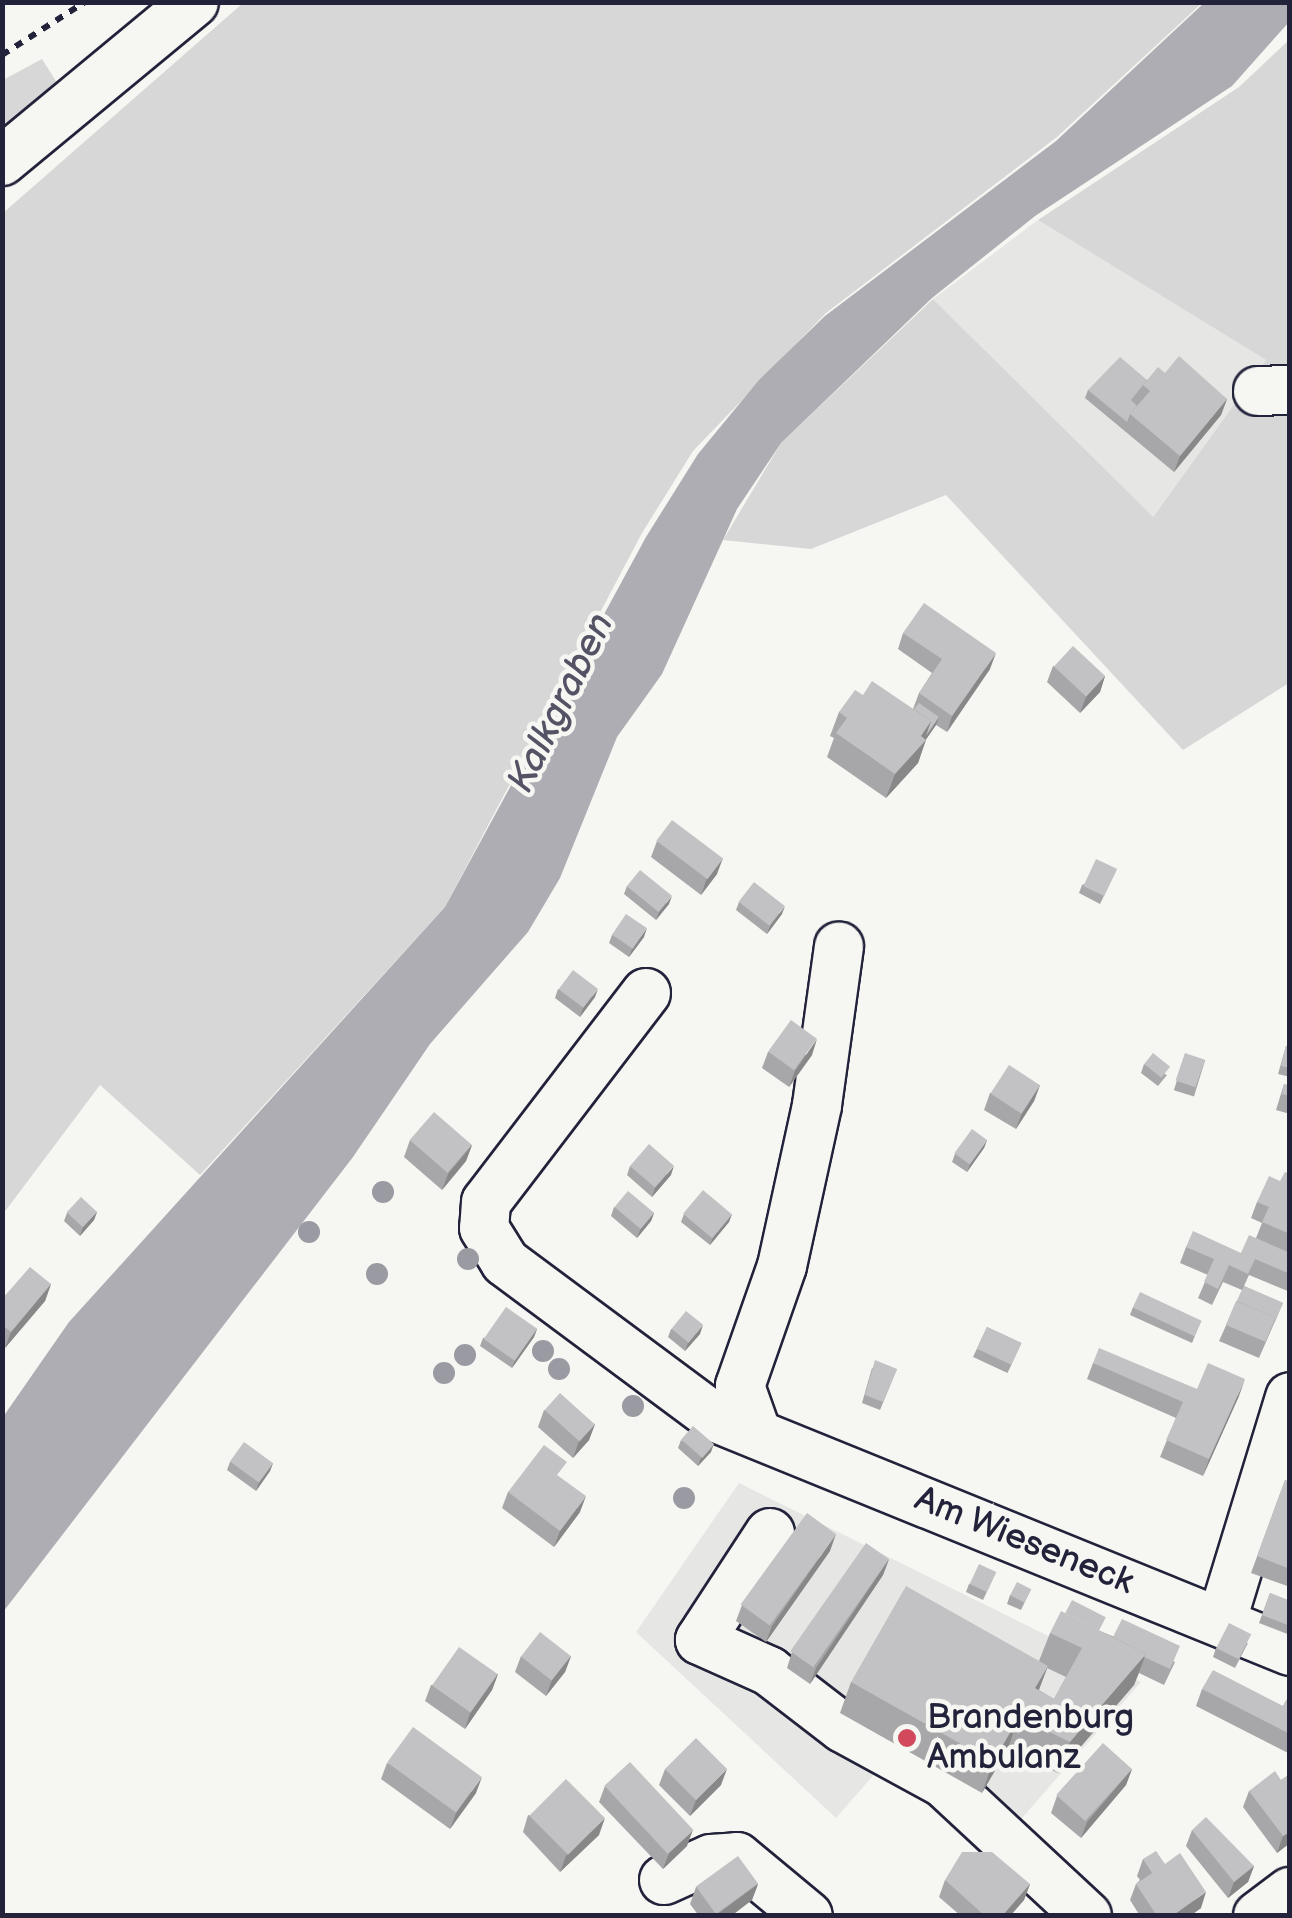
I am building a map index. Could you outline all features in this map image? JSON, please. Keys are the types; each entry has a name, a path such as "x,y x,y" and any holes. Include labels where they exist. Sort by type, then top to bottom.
{"street":[{"path":"2,160 194,2"},
{"path":"757,1434 740,1386 782,1266 817,1105 840,947"},
{"name":"Am Wieseneck","path":"646,993 486,1202 484,1228 505,1262 618,1342 666,1386 757,1434 1222,1620 1290,1651"},
{"path":"1222,1620 1290,1397"},
{"path":"770,1533 700,1640 769,1671 843,1728 944,1783 1087,1916"},
{"path":"664,1880 711,1859 736,1857 808,1916"},
{"path":"1258,1916 1290,1892"}],"path":[{"path":"2,56 85,2"}],"shaded area":[{"path":"243,3 1202,3 1057,137 826,313 693,451 642,533 445,907 200,1175 100,1085 3,1214 3,213"},
{"path":"1289,40 1289,683 1183,750 946,495 811,549 723,540 781,443 933,299 1153,517 1266,360 1038,220 1239,87"},
{"path":"42,59 64,94 3,141 3,80"},
{"path":"1038,220 1266,360 1152,518 933,299"},
{"path":"739,1483 1141,1682 1022,1818 1023,1833 885,1762 836,1818 636,1632"}],"water":[{"name":"Kalkgraben","path":"1204,3 1289,3 1289,22 1232,86 1035,216 932,298 781,443 737,509 662,674 617,737 560,878 528,932 430,1044 353,1157 3,1612 3,1417 69,1322 445,907 646,537 698,454 759,380 825,316 1056,141"}],"building":[{"path":"1179,356 1227,399 1180,456 1130,414 1150,391 1143,385 1158,367 1165,373"},
{"path":"1120,357 1147,380 1131,400 1137,406 1127,422 1088,390"},
{"path":"924,603 996,653 952,716 919,693 942,659 903,633"},
{"path":"1073,646 1105,676 1086,696 1054,666"},
{"path":"872,681 931,721 921,736 926,740 895,774 836,733 847,718 839,712 855,690 863,695"},
{"path":"919,703 939,717 926,736 931,721 914,709"},
{"path":"672,820 723,859 707,879 656,841"},
{"path":"1096,859 1117,869 1104,896 1083,886"},
{"path":"640,870 672,896 659,912 627,886"},
{"path":"754,882 785,906 769,926 739,902"},
{"path":"626,914 647,928 633,949 612,935"},
{"path":"573,970 598,989 583,1008 559,989"},
{"path":"791,1020 817,1039 794,1070 768,1052"},
{"path":"1286,1046 1290,1047 1290,1068 1281,1066"},
{"path":"1153,1053 1170,1067 1161,1078 1144,1064"},
{"path":"1185,1053 1205,1060 1195,1087 1176,1080"},
{"path":"1009,1065 1040,1085 1022,1114 990,1094"},
{"path":"1284,1084 1290,1086 1290,1096 1282,1094"},
{"path":"434,1112 472,1145 447,1173 410,1140"},
{"path":"972,1129 987,1140 970,1164 954,1153"},
{"path":"649,1144 674,1166 655,1188 630,1166"},
{"path":"1285,1172 1290,1174 1290,1234 1262,1222 1269,1207 1257,1202 1269,1176 1280,1181"},
{"path":"703,1190 732,1214 712,1238 683,1214"},
{"path":"628,1191 654,1213 641,1229 615,1207"},
{"path":"81,1197 97,1212 83,1227 67,1212"},
{"path":"1193,1231 1241,1253 1249,1235 1290,1253 1290,1274 1255,1259 1248,1274 1229,1265 1218,1289 1204,1282 1214,1259 1186,1247"},
{"path":"30,1267 51,1284 11,1332 2,1325 2,1299"},
{"path":"1244,1286 1283,1303 1273,1326 1276,1318 1237,1301"},
{"path":"1140,1292 1202,1321 1194,1336 1133,1307"},
{"path":"1236,1301 1276,1318 1265,1342 1226,1325"},
{"path":"506,1307 537,1329 515,1361 484,1339"},
{"path":"686,1311 703,1325 689,1343 672,1329"},
{"path":"987,1327 1021,1343 1011,1365 977,1349"},
{"path":"1099,1348 1197,1389 1208,1363 1245,1379 1209,1459 1166,1440 1183,1402 1093,1363"},
{"path":"875,1360 897,1369 883,1402 865,1395"},
{"path":"560,1393 595,1424 580,1442 545,1410"},
{"path":"693,1426 714,1444 702,1458 681,1440"},
{"path":"244,1442 273,1463 259,1483 230,1461"},
{"path":"544,1445 567,1462 557,1475 586,1496 560,1531 508,1492"},
{"path":"1285,1480 1290,1482 1290,1569 1257,1556"},
{"path":"807,1513 836,1534 770,1626 741,1604"},
{"path":"866,1543 889,1559 813,1667 790,1651"},
{"path":"979,1564 996,1572 987,1592 970,1584"},
{"path":"1017,1582 1031,1589 1024,1603 1010,1595"},
{"path":"906,1586 1048,1666 1035,1688 1054,1699 1082,1648 1050,1633 1061,1611 1146,1654 1070,1742 1019,1717 993,1762 851,1682"},
{"path":"1270,1593 1290,1601 1290,1626 1262,1615"},
{"path":"1072,1600 1106,1617 1099,1631 1065,1613"},
{"path":"1122,1619 1180,1646 1170,1669 1113,1637"},
{"path":"1229,1623 1251,1634 1239,1659 1216,1648"},
{"path":"540,1632 571,1656 552,1680 521,1656"},
{"path":"459,1647 498,1674 471,1712 432,1686"},
{"path":"1213,1670 1283,1706 1290,1694 1290,1734 1202,1689"},
{"path":"413,1727 482,1777 456,1813 387,1763"},
{"path":"696,1738 727,1769 696,1800 665,1769"},
{"path":"1103,1743 1132,1769 1085,1821 1056,1795"},
{"path":"630,1762 693,1830 668,1854 604,1786"},
{"path":"1275,1771 1281,1780 1290,1774 1290,1832 1283,1836 1249,1791"},
{"path":"566,1779 605,1818 568,1855 529,1816"},
{"path":"1206,1817 1254,1866 1234,1882 1192,1830"},
{"path":"1156,1851 1165,1864 1180,1853 1206,1892 1172,1916 1157,1916 1136,1884 1152,1873 1143,1859"},
{"path":"962,1852 992,1852 1030,1884 1002,1916 985,1916 945,1880"},
{"path":"738,1856 758,1884 716,1914 696,1887"}],"place":[{"name":"Brandenburg Ambulanz","path":"907,1738"}]}
